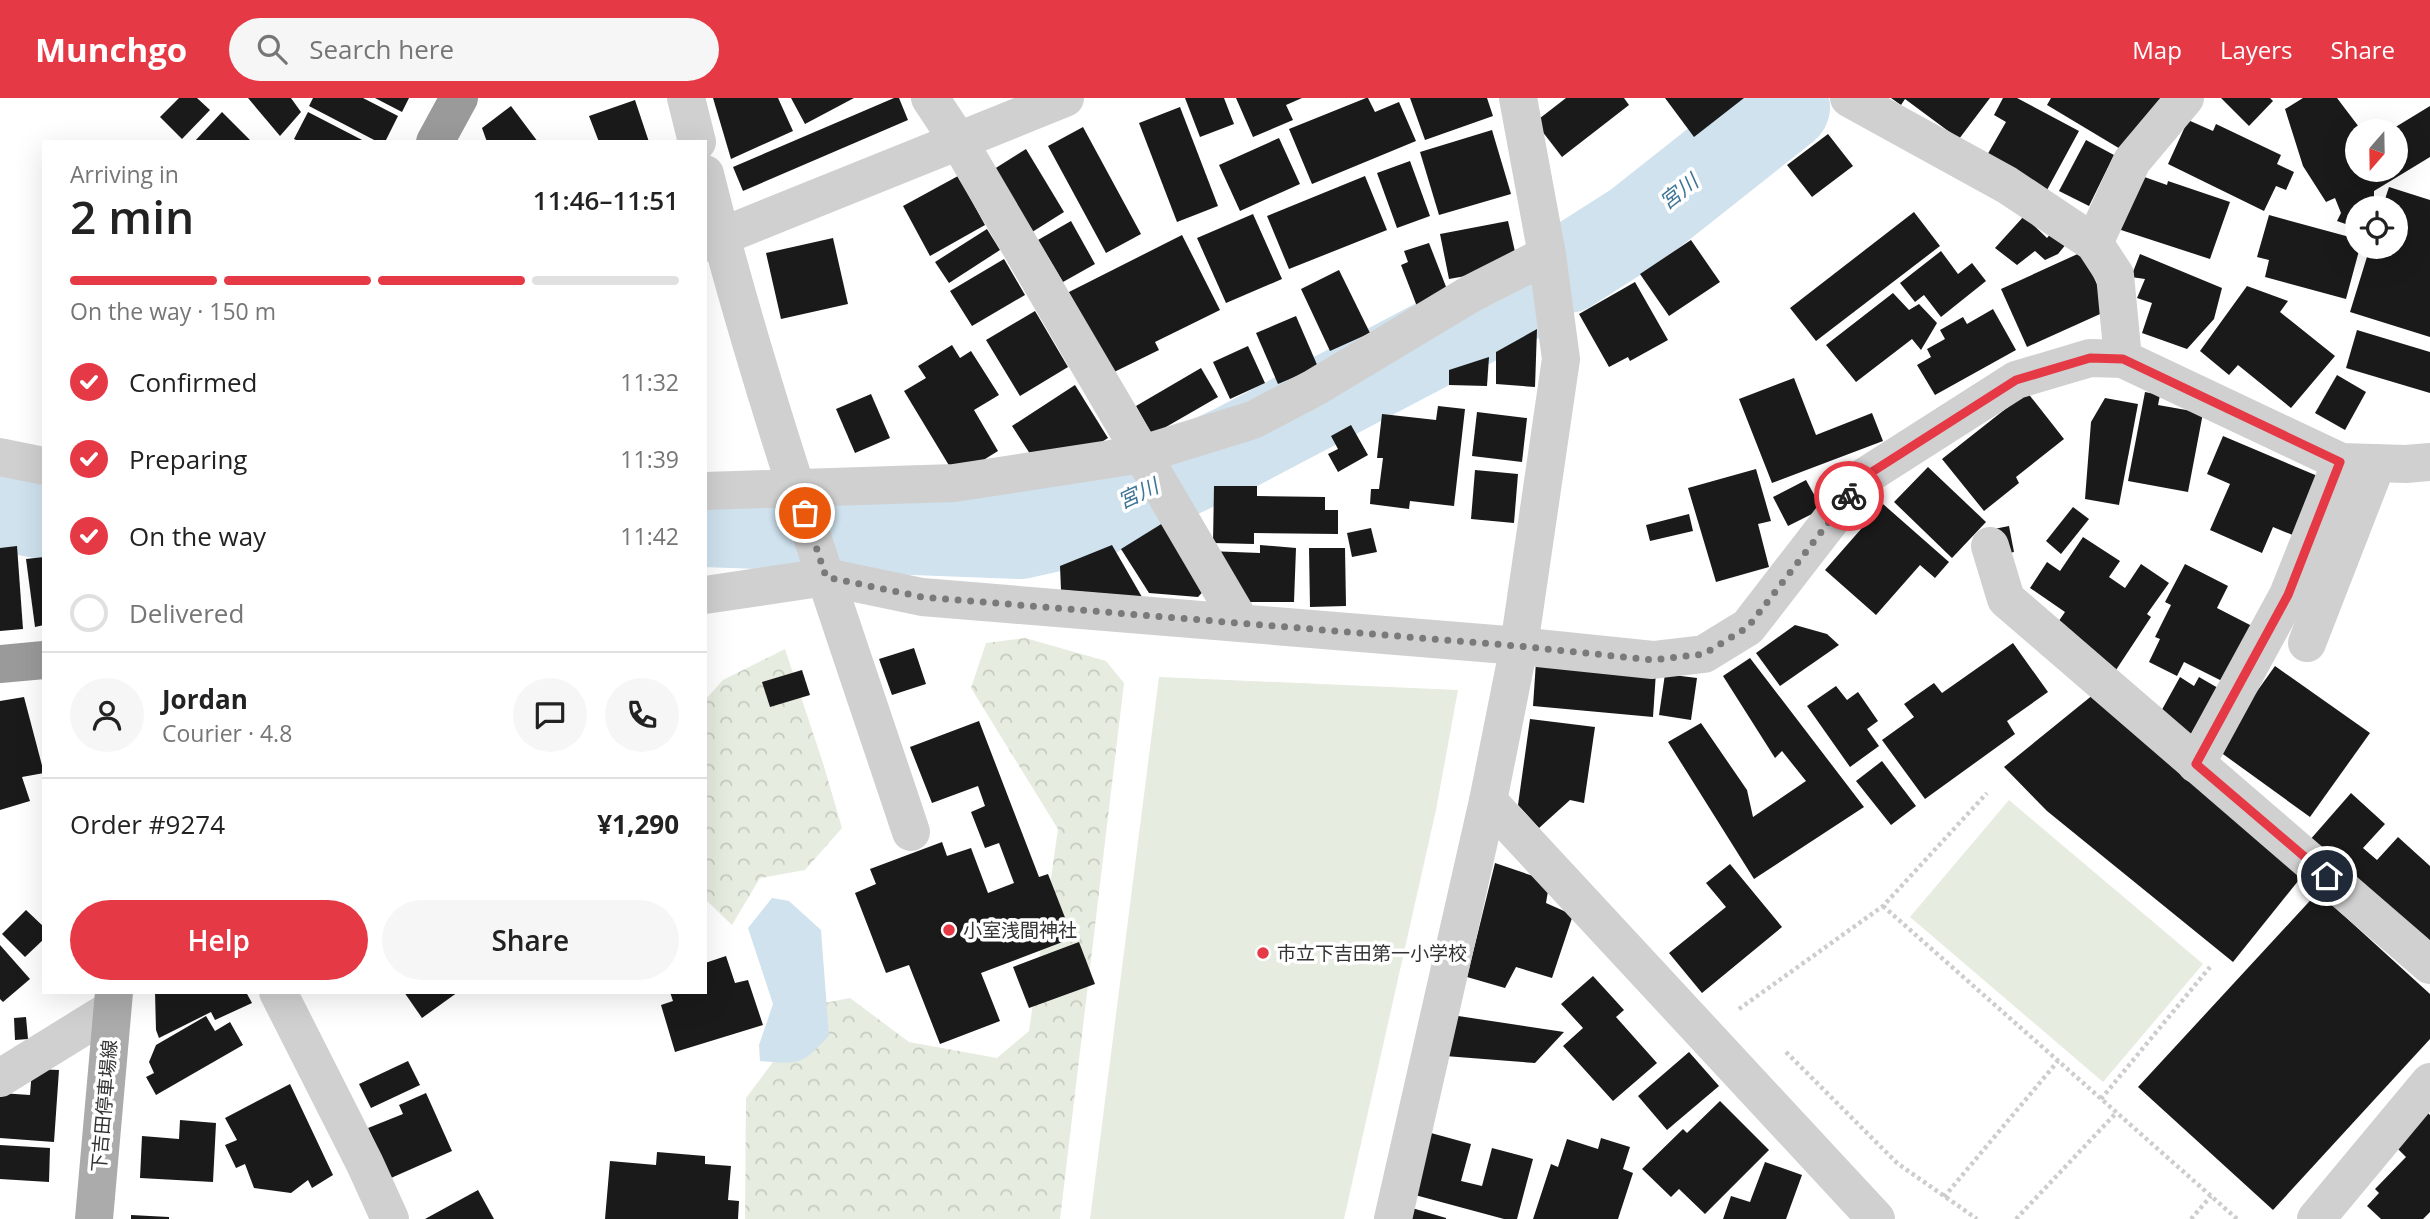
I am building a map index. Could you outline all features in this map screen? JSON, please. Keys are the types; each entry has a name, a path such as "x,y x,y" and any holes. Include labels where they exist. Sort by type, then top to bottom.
{"highway":[{"path":"436,140 459,98"},
{"path":"0,664 42,660"}],"main road":[{"name":"下吉田停車場線","path":"94,1219 113,1000"}],"street":[{"path":"687,98 697,140"},
{"path":"930,98 959,142 1241,623"},
{"path":"713,240 1065,98"},
{"path":"1392,1219 1488,801 1518,646 1562,359 1547,256 1518,98"},
{"path":"1849,98 2007,185 2094,243 2115,275 2123,359"},
{"path":"2094,243 2132,161 2185,98"},
{"path":"707,190 713,240 911,832"},
{"path":"707,491 954,483 1143,454 1253,420 1314,388 1472,293 1547,256"},
{"path":"707,595 826,577 922,597 1518,646 1653,660 1704,654 1748,627 1864,477 2016,380 2090,358 2123,359 2359,463 2430,462"},
{"path":"0,457 42,466"},
{"path":"2307,643 2359,463"},
{"path":"2196,764 2359,463"},
{"path":"1990,546 2006,599 2430,965"},
{"path":"1488,801 1876,1219"},
{"path":"279,994 390,1219"},
{"path":"0,1078 113,1000"},
{"path":"2316,1219 2430,1082"}],"path":[{"path":"1704,1034 1883,906 1987,793"},
{"path":"1883,906 2237,1219"},
{"path":"2101,1099 2210,967"},
{"path":"1781,1046 1897,1163 1977,1219"},
{"path":"1944,1197 2058,1061"},
{"path":"2016,1219 2117,1112"},
{"path":"2191,1219 2211,1196"}],"green space":[{"path":"1025,638 1106,661 1124,683 1060,1219 745,1219 746,1098 782,1050 772,1013 850,998 909,1042 997,1058 1029,1031 1058,829 971,688 986,643"},
{"path":"785,649 842,828 805,870 760,878 732,925 707,901 707,698 723,680"},
{"name":"市立下吉田第一小学校","path":"1159,677 1458,690 1436,810 1344,1219 1090,1219"},
{"path":"2009,800 2203,964 2103,1082 1910,917"}],"water":[{"path":"772,898 789,901 821,930 829,1036 805,1058 784,1063 760,1061 759,1045 773,1004 748,928"}],"building":[{"path":"179,98 197,98 210,110 182,139 160,117"},
{"path":"248,98 291,98 301,112 280,136"},
{"path":"313,98 363,98 398,116 386,140 374,140 309,106"},
{"path":"375,98 409,98 402,112"},
{"path":"713,98 778,98 793,131 731,159"},
{"path":"791,98 854,98 805,124"},
{"path":"899,98 908,120 743,191 733,167"},
{"path":"1185,98 1224,98 1234,124 1200,137"},
{"path":"1236,98 1302,98 1286,105 1293,120 1253,137"},
{"path":"1366,98 1375,112 1399,102 1416,141 1312,184 1289,129"},
{"path":"1410,98 1487,98 1493,116 1425,140"},
{"path":"1566,98 1624,98 1629,105 1562,157 1535,122"},
{"path":"1665,98 1744,98 1694,137"},
{"path":"1891,98 1990,98 1959,139 1905,99 1901,105"},
{"path":"2003,98 2017,98 2079,131 2047,190 1986,157 2006,122 1994,115"},
{"path":"2051,98 2168,98 2122,150 2047,105"},
{"path":"2221,98 2270,98 2273,101 2249,126"},
{"path":"2303,98 2337,98 2353,119 2345,119 2345,182 2389,182 2374,191 2374,196 2345,196 2345,224 2337,221 2341,213 2335,198 2326,202 2303,166 2285,109"},
{"path":"635,100 648,140 598,140 589,116"},
{"path":"511,106 536,140 486,140 482,128"},
{"path":"2430,106 2430,157 2408,170 2408,119"},
{"path":"1180,107 1218,206 1177,222 1139,123"},
{"path":"222,112 250,140 196,140"},
{"path":"308,112 362,140 296,140 294,139"},
{"path":"2188,120 2213,131 2216,124 2281,155 2277,164 2294,172 2286,190 2276,186 2264,211 2168,164"},
{"path":"1083,127 1141,234 1106,253 1048,146"},
{"path":"1492,130 1511,194 1439,215 1420,152"},
{"path":"1828,134 1853,166 1812,197 1787,165"},
{"path":"1279,138 1300,184 1240,211 1219,165"},
{"path":"2086,140 2114,155 2089,206 2059,191"},
{"path":"1026,149 1064,212 1029,234 991,171"},
{"path":"1410,161 1430,216 1397,228 1377,173"},
{"path":"2136,174 2167,185 2168,181 2230,202 2210,259 2118,229"},
{"path":"958,176 985,225 930,256 903,206"},
{"path":"1365,176 1387,230 1289,269 1267,216"},
{"path":"2389,187 2430,200 2430,337 2350,312 2366,259 2408,259 2408,196 2386,196"},
{"path":"1914,212 1940,246 1816,341 1790,308"},
{"path":"1253,214 1282,279 1226,303 1197,238"},
{"path":"2269,215 2345,236 2345,259 2357,259 2346,299 2265,277 2269,260 2257,257"},
{"path":"2024,216 2047,238 2053,231 2067,243 2058,254 2045,260 2035,251 2017,265 1995,248"},
{"path":"1071,221 1095,264 1063,282 1038,240"},
{"path":"1508,221 1516,256 1499,270 1449,279 1440,234"},
{"path":"987,229 1000,250 949,283 935,262"},
{"path":"1182,235 1220,310 1155,342 1159,350 1108,375 1067,293"},
{"path":"833,238 848,304 781,319 766,253"},
{"path":"1691,240 1720,282 1669,316 1640,274"},
{"path":"1429,243 1450,297 1418,309 1401,265 1408,262 1404,251"},
{"path":"1941,251 1958,274 1972,263 1986,281 1941,317 1924,295 1915,302 1900,283"},
{"path":"2082,252 2109,310 2027,347 2001,289"},
{"path":"2140,254 2222,288 2214,319 2187,349 2142,333 2152,303 2137,298 2145,279 2131,277"},
{"path":"1004,259 1025,295 972,326 950,291"},
{"path":"1339,270 1370,333 1330,351 1301,289"},
{"path":"1635,282 1668,340 1630,361 1628,357 1609,367 1579,314"},
{"path":"2247,286 2288,301 2280,312 2335,356 2291,408 2238,365 2229,375 2200,351"},
{"path":"1893,293 1909,310 1919,304 1937,323 1921,350 1912,339 1856,382 1826,345"},
{"path":"1993,309 2016,350 1935,395 1917,365 1931,357 1927,349 1945,339 1940,330 1963,317 1967,324"},
{"path":"1035,311 1068,367 1020,396 986,340"},
{"path":"1296,316 1318,367 1278,384 1256,333"},
{"path":"1537,329 1535,387 1496,384 1496,352"},
{"path":"2357,330 2430,352 2430,393 2346,368"},
{"path":"952,345 960,358 971,351 999,395 974,410 998,451 956,477 904,391 926,378 918,366"},
{"path":"1248,346 1265,383 1230,399 1213,362"},
{"path":"1489,357 1487,386 1449,385 1449,370"},
{"path":"1201,368 1218,397 1152,435 1136,406"},
{"path":"2337,375 2366,392 2345,430 2315,413"},
{"path":"1794,378 1816,435 1872,413 1883,441 1772,483 1739,399"},
{"path":"1075,385 1108,438 1084,453 1036,463 1012,426"},
{"path":"2027,392 2064,439 2016,477 2019,483 1984,511 1942,459"},
{"path":"2145,392 2160,395 2158,405 2203,413 2188,492 2128,481"},
{"path":"871,394 890,438 855,453 836,409"},
{"path":"2105,398 2138,404 2119,505 2085,499 2091,422"},
{"path":"1438,406 1465,409 1454,506 1410,501 1409,509 1370,504 1371,489 1379,489 1383,458 1377,458 1382,414 1436,420"},
{"path":"1477,412 1527,418 1522,462 1472,456"},
{"path":"1351,425 1368,455 1338,472 1328,454 1338,449 1331,436"},
{"path":"2223,436 2320,477 2295,536 2273,527 2262,553 2210,530 2230,484 2207,474"},
{"path":"1928,467 1986,522 1952,558 1894,502"},
{"path":"1756,469 1771,521 1758,524 1769,567 1716,582 1688,488"},
{"path":"1475,470 1518,474 1514,523 1471,519"},
{"path":"1806,480 1822,509 1788,526 1773,497"},
{"path":"1214,486 1257,486 1257,496 1325,497 1325,510 1338,510 1338,534 1254,533 1254,544 1213,543"},
{"path":"1883,504 1949,562 1935,578 1920,565 1876,615 1825,570"},
{"path":"2073,507 2089,519 2061,554 2046,541"},
{"path":"1689,514 1693,531 1650,541 1646,525"},
{"path":"1171,518 1208,586 1198,597 1149,593 1121,549"},
{"path":"2009,526 2014,552 1999,555 1994,529"},
{"path":"1371,528 1377,552 1352,557 1347,533"},
{"path":"2083,537 2120,561 2109,577 2125,588 2141,564 2169,583 2147,614 2151,617 2114,673 2052,631 2065,612 2030,588 2047,562 2060,571"},
{"path":"1112,545 1142,597 1061,590 1060,566"},
{"path":"1260,545 1296,548 1294,602 1242,602 1208,551 1260,553"},
{"path":"17,546 23,629 0,631 0,548"},
{"path":"1309,548 1345,548 1346,606 1310,607"},
{"path":"42,557 42,625 35,627 26,559"},
{"path":"2185,564 2228,586 2217,608 2252,626 2224,682 2184,662 2177,676 2149,662 2160,639 2155,637 2171,605 2165,602"},
{"path":"1795,625 1827,634 1839,645 1780,686 1756,653"},
{"path":"2013,643 2048,692 2007,721 2015,734 1925,799 1882,740 1914,717 1904,704 1934,683 1942,693"},
{"path":"914,648 926,684 892,695 879,659"},
{"path":"1750,658 1864,807 1754,879 1668,742 1701,723 1747,790 1753,817 1806,781 1782,751 1775,758 1723,676"},
{"path":"1536,662 1656,672 1653,717 1533,706"},
{"path":"2275,666 2370,733 2310,817 2216,749"},
{"path":"802,670 810,695 770,707 762,682"},
{"path":"1665,674 1697,678 1691,720 1659,715"},
{"path":"2180,677 2194,686 2199,677 2218,688 2191,734 2159,715"},
{"path":"1836,686 1847,700 1858,692 1878,721 1867,729 1879,746 1850,767 1807,706"},
{"path":"2094,694 2307,870 2233,962 2047,811 2004,767"},
{"path":"24,697 42,773 22,777 30,801 0,810 0,701"},
{"path":"1530,719 1595,727 1584,803 1570,800 1539,828 1518,805"},
{"path":"979,721 1039,877 1048,874 1073,938 981,973 1000,1021 940,1044 909,965 886,973 855,893 876,884 870,869 942,842 947,856 971,848 988,893 1014,883 999,843 985,848 971,812 985,806 978,786 932,803 910,747"},
{"path":"1882,761 1916,806 1891,825 1856,781"},
{"path":"2351,793 2385,824 2363,848 2377,860 2398,837 2430,866 2430,949 2309,841"},
{"path":"1495,863 1536,877 1548,891 1546,903 1573,915 1552,978 1516,967 1505,988 1467,977"},
{"path":"1730,864 1782,927 1702,993 1669,953 1726,907 1706,883"},
{"path":"2318,892 2430,994 2430,1039 2273,1210 2138,1087"},
{"path":"26,910 42,925 42,941 25,957 2,934"},
{"path":"1079,942 1095,984 1029,1008 1013,967"},
{"path":"0,945 30,979 3,1002 0,999"},
{"path":"726,956 735,983 748,980 763,1025 675,1052 661,1005 673,1001 671,994 707,994 707,962"},
{"path":"1593,976 1624,1010 1616,1017 1657,1063 1613,1101 1563,1046 1583,1028 1561,1004"},
{"path":"155,994 247,994 252,1003 215,1020 211,1012 159,1038 156,1030"},
{"path":"405,994 455,994 422,1018"},
{"path":"1445,1014 1564,1032 1535,1063 1445,1056"},
{"path":"206,1016 215,1031 230,1022 243,1045 156,1095 146,1077 154,1073 149,1062 156,1045"},
{"path":"26,1017 28,1039 15,1040 14,1018"},
{"path":"1689,1052 1719,1086 1667,1130 1638,1096"},
{"path":"408,1061 420,1085 371,1108 359,1084"},
{"path":"32,1069 59,1070 54,1142 0,1138 0,1093 30,1095"},
{"path":"290,1084 333,1175 312,1188 308,1180 291,1193 254,1188 245,1164 236,1168 225,1145 237,1140 225,1118"},
{"path":"426,1093 452,1151 391,1178 368,1128 403,1114 399,1105"},
{"path":"1720,1101 1769,1150 1705,1214 1679,1189 1671,1197 1642,1169 1683,1129 1687,1133"},
{"path":"2427,1112 2430,1115 2430,1212 2423,1219 2381,1219 2367,1206 2379,1193 2375,1189 2406,1157 2395,1146"},
{"path":"180,1120 216,1123 213,1182 140,1178 142,1136 179,1139"},
{"path":"1431,1133 1471,1144 1461,1181 1482,1186 1492,1148 1533,1159 1517,1219 1504,1219 1415,1195"},
{"path":"1601,1138 1630,1147 1623,1169 1633,1173 1618,1219 1533,1219 1551,1164 1558,1167 1567,1139 1598,1149"},
{"path":"0,1145 50,1148 49,1182 0,1179"},
{"path":"657,1152 705,1156 705,1164 731,1166 728,1200 739,1201 738,1219 605,1219 610,1161 656,1165"},
{"path":"1765,1162 1802,1175 1786,1219 1723,1219 1731,1196 1750,1202"},
{"path":"478,1190 494,1219 425,1219"},
{"path":"1412,1208 1446,1218 1446,1219 1409,1219"},
{"path":"131,1215 169,1217 169,1219 131,1219"}],"waterway":[{"name":"宮川","path":"1568,269 1637,225 1786,107"},
{"name":"宮川","path":"707,523 1020,535 1078,522 1237,447 1530,293"},
{"name":"宮川","path":"0,507 42,515"}],"way so far":[{"path":"805,513 826,577 922,597 1518,646 1653,660 1704,654 1748,627 1849,496"}],"place":[{"name":"小室浅間神社","path":"949,930"},
{"name":"市立下吉田第一小学校","path":"1263,953"}],"route":[{"path":"1849,496 1864,477 2016,380 2090,358 2123,359 2340,462 2288,595 2196,764 2327,876"}]}
